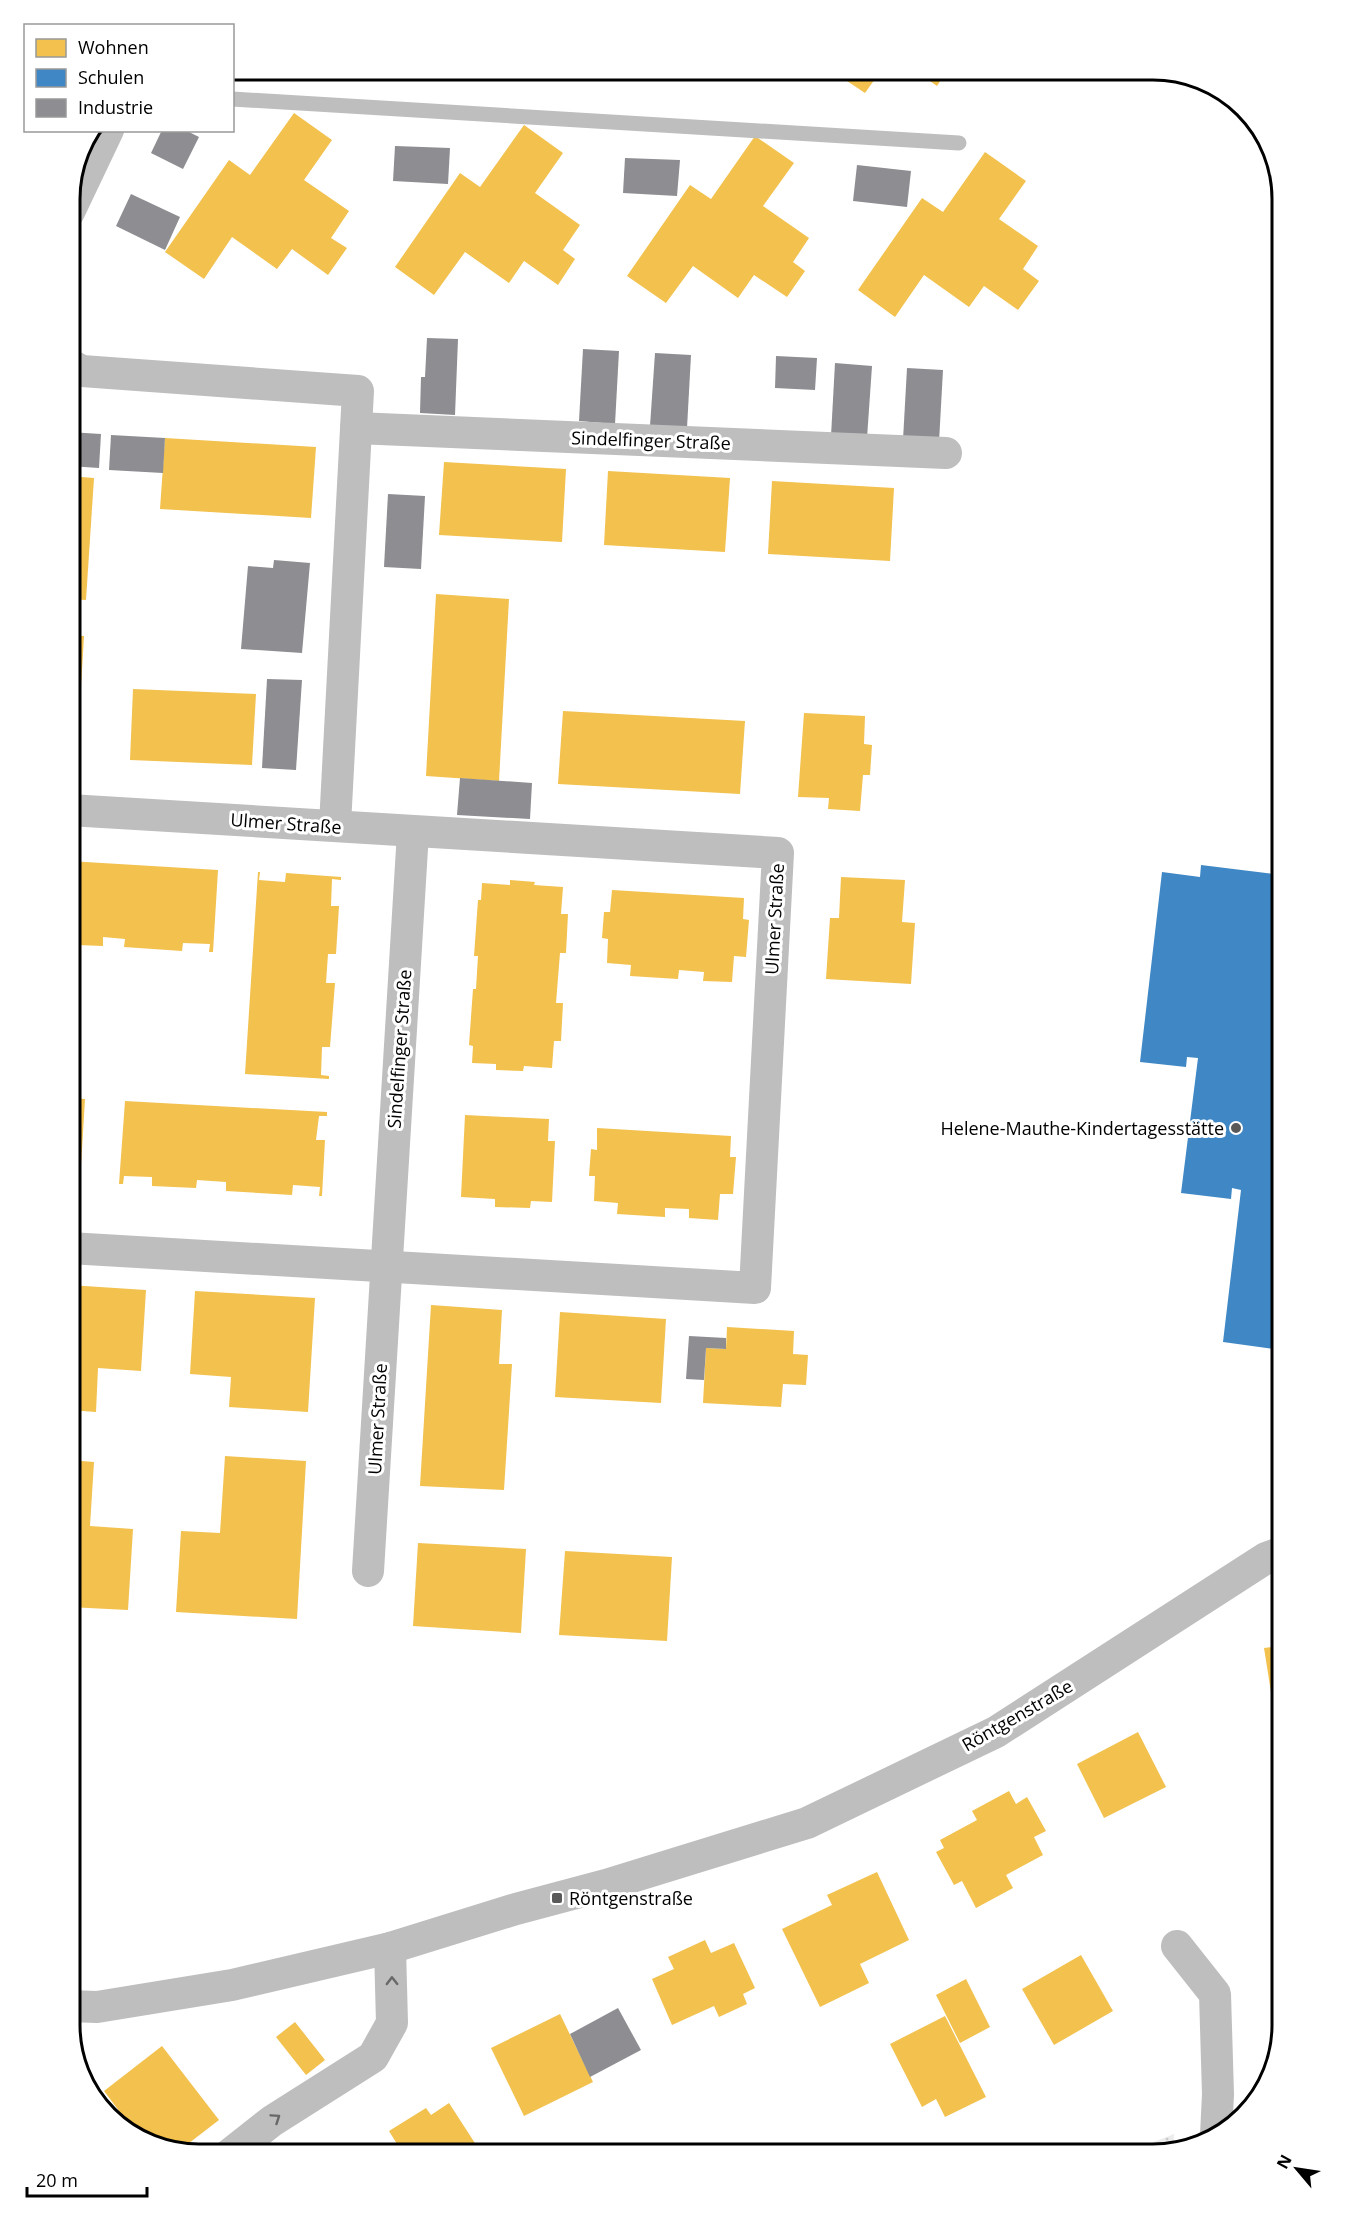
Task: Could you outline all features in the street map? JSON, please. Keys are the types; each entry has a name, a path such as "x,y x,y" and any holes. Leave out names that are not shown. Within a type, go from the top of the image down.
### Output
{"street":[{"path":"80,188 107,132"},
{"path":"80,370 358,391 335,825"},
{"name":"Sindelfinger Straße","path":"356,428 946,453"},
{"name":"Ulmer Straße","path":"80,811 778,854 755,1288 80,1249"},
{"name":"Sindelfinger Straße","path":"386,1266 413,832"},
{"name":"Ulmer Straße","path":"368,1571 386,1266"},
{"name":"Röntgenstraße","path":"80,2007 97,2007 231,1985 390,1948 807,1823 996,1732 1272,1556"},
{"path":"1177,1946 1215,1994 1218,2094 1217,2124"},
{"path":"244,2143 272,2121 373,2057 392,2023 390,1948"}],"lane":[{"path":"234,99 959,143"}],"shaded area":[{"path":"1174,2134 1174,2141 1149,2144"}],"building: Wohnen":[{"path":"846,80 874,80 865,93"},
{"path":"929,80 941,80 937,86"},
{"path":"294,113 332,140 304,180 349,211 331,238 347,248 328,275 292,249 277,269 232,237 204,279 165,252 229,160 250,175"},
{"path":"524,125 563,153 535,193 580,225 563,250 575,259 558,285 524,261 509,283 465,252 434,295 395,267 460,173 480,187"},
{"path":"755,136 794,163 763,206 809,238 793,262 805,271 787,297 754,275 738,298 693,266 666,303 627,276 690,185 711,199"},
{"path":"985,152 1026,181 999,219 1038,246 1023,269 1039,281 1018,310 984,286 969,307 924,275 895,317 858,290 922,198 943,212"},
{"path":"165,438 316,447 311,518 160,509"},
{"path":"444,462 566,469 562,542 439,535"},
{"path":"608,471 730,478 725,552 604,545"},
{"path":"80,477 94,478 86,600 80,600"},
{"path":"772,481 894,488 890,561 768,554"},
{"path":"436,594 509,599 499,781 426,776"},
{"path":"80,636 84,636 80,705"},
{"path":"133,689 256,694 252,765 130,760"},
{"path":"563,711 745,721 740,794 558,784"},
{"path":"804,713 865,716 864,744 872,745 870,775 863,775 860,811 828,809 829,798 798,797"},
{"path":"80,862 218,870 213,952 209,952 210,944 183,943 182,951 124,947 125,939 103,937 103,946 80,945"},
{"path":"258,872 260,872 259,880 285,882 286,873 341,877 341,880 332,879 331,906 339,906 336,954 328,954 326,983 335,983 330,1047 322,1047 321,1075 329,1076 329,1079 245,1074"},
{"path":"841,877 905,880 902,922 915,923 911,984 826,979 830,918 839,918"},
{"path":"510,880 535,882 534,885 563,887 561,914 568,914 566,953 560,953 556,1003 563,1003 561,1041 554,1041 552,1068 524,1066 523,1071 496,1070 496,1064 472,1063 473,1046 469,1045 473,989 476,989 478,956 474,956 478,900 481,900 482,883 510,885"},
{"path":"612,890 744,898 743,919 749,920 746,957 734,956 732,982 703,981 704,972 679,970 678,979 630,976 631,965 607,963 608,939 602,938 604,912 610,912"},
{"path":"80,1099 85,1099 80,1183"},
{"path":"125,1101 327,1112 327,1116 319,1116 316,1140 325,1140 322,1196 319,1196 320,1187 293,1185 292,1195 226,1191 226,1182 197,1180 196,1188 152,1186 152,1177 124,1176 123,1184 119,1184"},
{"path":"465,1115 549,1119 548,1141 555,1141 552,1202 531,1201 530,1208 495,1207 495,1199 461,1197"},
{"path":"597,1128 731,1136 730,1157 736,1157 733,1194 720,1194 718,1220 689,1218 689,1209 665,1208 665,1217 617,1214 618,1203 594,1201 595,1176 589,1176 591,1149 597,1150"},
{"path":"80,1286 146,1290 141,1371 98,1368 96,1412 80,1411"},
{"path":"195,1291 315,1298 308,1412 229,1407 231,1377 190,1374"},
{"path":"431,1305 502,1310 499,1364 512,1364 504,1490 420,1486"},
{"path":"560,1312 666,1319 661,1403 555,1397"},
{"path":"727,1327 794,1331 793,1354 808,1355 806,1385 783,1384 781,1407 703,1403 706,1348 726,1349"},
{"path":"225,1456 306,1461 297,1619 176,1612 181,1531 220,1533"},
{"path":"80,1461 94,1462 90,1526 133,1529 128,1610 80,1608"},
{"path":"418,1543 526,1549 521,1633 413,1626"},
{"path":"565,1551 672,1557 667,1641 559,1635"},
{"path":"1272,1647 1272,1698 1264,1648"},
{"path":"1138,1732 1166,1787 1104,1818 1077,1764"},
{"path":"1009,1791 1016,1804 1027,1797 1046,1831 1034,1837 1043,1855 1006,1875 1013,1888 976,1908 962,1881 954,1885 936,1852 944,1848 940,1840 977,1820 972,1811"},
{"path":"877,1872 909,1940 860,1964 869,1983 820,2007 782,1929 832,1905 827,1895"},
{"path":"705,1940 711,1953 734,1943 755,1988 743,1994 747,2004 719,2017 714,2006 672,2025 652,1979 674,1969 668,1957"},
{"path":"1081,1955 1113,2011 1054,2045 1022,1989"},
{"path":"966,1979 990,2027 960,2043 936,1995"},
{"path":"560,2014 593,2082 524,2116 491,2048"},
{"path":"945,2016 986,2097 945,2117 936,2099 922,2107 890,2044"},
{"path":"295,2022 325,2060 306,2075 276,2037"},
{"path":"162,2046 219,2120 189,2143 175,2141 160,2137 132,2123 123,2116 104,2091"},
{"path":"449,2103 475,2143 397,2143 389,2131 426,2108 431,2115"}],"building: Schulen":[{"name":"Helene-Mauthe-Kindertagesstätte","path":"1201,865 1272,874 1272,1349 1223,1342 1241,1190 1232,1188 1231,1199 1181,1193 1198,1058 1187,1057 1186,1067 1140,1062 1162,872 1200,877"}],"building: Industrie":[{"path":"161,132 189,132 199,137 183,169 151,153"},
{"path":"395,146 450,148 448,184 393,181"},
{"path":"625,158 680,160 677,196 623,193"},
{"path":"857,165 911,171 907,207 853,201"},
{"path":"131,194 180,217 165,250 116,226"},
{"path":"427,338 458,339 455,415 420,413 421,377 425,377"},
{"path":"583,349 619,351 615,424 579,421"},
{"path":"655,353 691,355 687,428 650,426"},
{"path":"776,356 817,358 815,390 775,388"},
{"path":"835,363 872,366 867,438 831,436"},
{"path":"907,368 943,370 939,442 903,440"},
{"path":"80,433 101,434 99,468 80,467"},
{"path":"111,435 165,438 163,473 109,470"},
{"path":"388,494 425,496 421,569 384,567"},
{"path":"274,560 310,563 302,653 241,649 248,566 273,568"},
{"path":"267,679 302,680 296,770 262,768"},
{"path":"460,778 532,783 530,819 457,815"},
{"path":"689,1336 726,1338 726,1349 706,1348 704,1380 686,1379"},
{"path":"618,2008 641,2050 590,2077 570,2034"}],"place":[{"name":"Helene-Mauthe-Kindertagesstätte","path":"1236,1128"},
{"name":"Röntgenstraße","path":"557,1898"}]}
